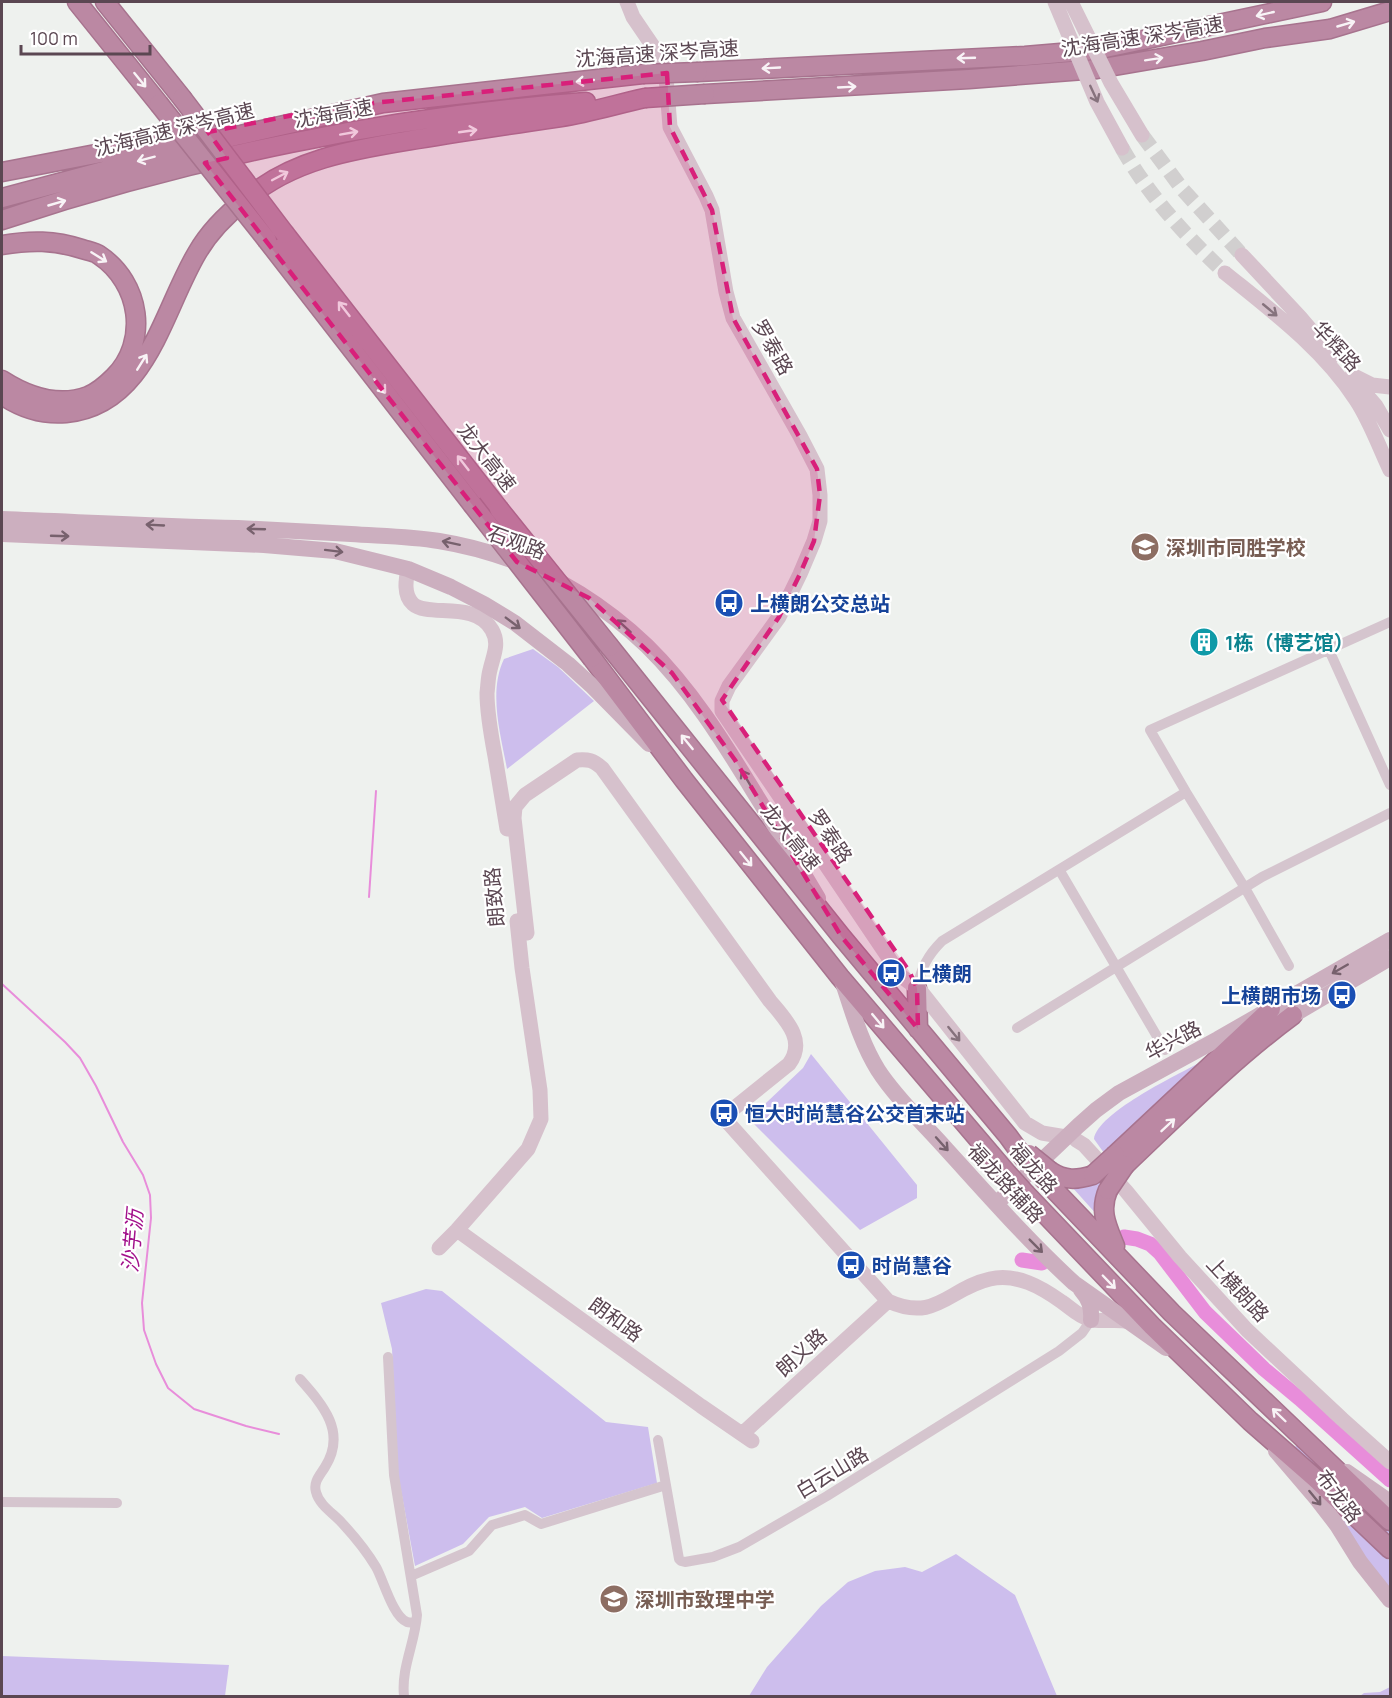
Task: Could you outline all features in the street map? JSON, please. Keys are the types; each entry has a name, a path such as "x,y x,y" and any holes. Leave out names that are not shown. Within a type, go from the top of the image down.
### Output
{"highway":[{"path":"69,2 120,56"},
{"name":"龙大高速","path":"77,2 267,240 684,780"},
{"name":"龙大高速","path":"105,2 182,98 499,509 841,936"},
{"path":"120,2 182,98"},
{"name":"沈海高速 深岑高速","path":"1096,59 1322,2"},
{"name":"沈海高速 深岑高速","path":"645,98 879,85 1026,65 1202,51 1330,29 1390,11"},
{"name":"沈海高速 深岑高速","path":"2,198 231,137 383,103 643,74 1026,65"},
{"path":"2,395 36,411 60,413 88,409 114,395 141,365 185,274 214,228 246,198 277,177 308,163 337,155 430,137 565,116 645,98"},
{"name":"沈海高速","path":"2,220 173,171 329,136 502,110 645,98"},
{"path":"2,172 334,106 383,103"},
{"path":"2,245 38,241 66,244 98,254 116,270 128,286 134,301 136,324 135,341 119,372 105,386 89,396 70,400 52,400 26,393 2,380"},
{"name":"福龙路","path":"684,780 840,977 1026,1194 1196,1369 1390,1549"},
{"name":"福龙路","path":"841,936 1008,1136 1047,1174 1172,1313 1390,1521"},
{"path":"917,988 918,1029"},
{"path":"1119,1256 1104,1217 1104,1199 1120,1160 1240,1037 1271,1010"},
{"path":"1047,1174 1073,1179 1093,1175 1120,1160 1261,1039 1293,1016"}],"main road":[{"name":"石观路","path":"2,519 396,536 439,541 494,554 560,581 590,598 617,620 672,673 735,760 841,936"},
{"path":"2,534 264,545 335,551 408,568 462,592 514,623 591,685 684,780"},
{"name":"华兴路","path":"1071,1139 1096,1110 1119,1093 1271,1010 1390,939"},
{"name":"华兴路","path":"996,1203 1071,1139 1125,1100 1240,1037 1293,1016 1390,958"},
{"name":"福龙路辅路","path":"840,977 863,1040 879,1072 922,1122 1032,1242 1074,1283 1196,1369"},
{"path":"1074,1283 1088,1299 1091,1320"},
{"name":"布龙路","path":"1250,1421 1317,1499 1337,1525 1360,1562 1390,1600"},
{"name":"布龙路","path":"1322,1455 1390,1502"}],"street":[{"name":"罗泰路","path":"627,2 633,16 665,64 669,127 712,210 726,292 733,318 817,469 820,521 814,541 779,617 729,686 722,701 909,971 917,988 1025,1123 1041,1133 1071,1139"},
{"path":"1055,2 1097,102 1122,148"},
{"path":"1071,2 1111,83 1142,135"},
{"name":"华辉路","path":"1242,255 1300,317 1345,370 1376,408 1390,430"},
{"name":"华辉路","path":"1225,273 1317,352 1351,392 1376,408 1390,470"},
{"path":"1345,370 1366,383 1390,387"},
{"path":"1376,408 1390,393"},
{"name":"朗致路","path":"408,568 407,592 413,604 474,615 489,626 495,637 496,650 489,673 488,716 512,861 522,968 542,1103 541,1119 528,1149 439,1248"},
{"path":"1289,966 1150,730 1390,622"},
{"path":"1329,650 1390,785"},
{"path":"526,933 514,818 515,807 525,795 577,760 587,759 595,762 602,768 770,1001 792,1028 795,1050 789,1064 723,1117 888,1301 910,1308 936,1306 976,1284 1001,1277 1027,1281 1061,1301 1077,1314 1091,1320 1120,1319 1133,1323"},
{"path":"917,988 926,960 942,941 1186,792"},
{"path":"1017,1028 1262,877 1390,813"},
{"path":"1060,871 1165,1050"},
{"name":"上横朗路","path":"1071,1139 1084,1145 1246,1330 1390,1462"},
{"name":"朗和路","path":"457,1230 747,1437"},
{"path":"1061,1301 1072,1296 1074,1283"},
{"name":"朗义路","path":"747,1437 888,1301"},
{"name":"白云山路","path":"658,1440 679,1559 696,1561 740,1547 827,1496 1059,1351 1082,1333 1091,1320"},
{"path":"388,1357 394,1475 417,1615 403,1682 405,1696"},
{"path":"300,1379 323,1405 333,1434 334,1447 328,1462 315,1482 320,1501 342,1524 376,1567 396,1612 407,1622 416,1622"},
{"path":"411,1576 469,1551 492,1525 525,1515 541,1524 666,1485"},
{"path":"2,1502 117,1503"}],"highlighted area":[{"path":"667,73 670,127 712,210 733,318 817,469 820,495 814,541 800,574 779,617 722,700 909,971 917,988 918,1029 841,936 735,760 672,673 589,598 517,562 205,163 227,158 208,132 334,107"}],"shaded area":[{"path":"533,649 558,667 594,701 507,769 497,714 499,672 504,659"},
{"path":"811,1054 917,1185 917,1198 860,1230 749,1119 803,1068"},
{"path":"1197,1064 1104,1153 1094,1139 1108,1118 1138,1097"},
{"path":"1097,1179 1105,1187 1098,1216 1072,1187"},
{"path":"426,1289 442,1291 606,1422 648,1427 657,1483 542,1518 525,1507 489,1517 463,1544 415,1566 398,1474 392,1349 381,1303"},
{"path":"1297,1445 1390,1531 1390,1538 1295,1447"},
{"path":"1327,1505 1340,1510 1390,1561 1390,1593"},
{"path":"956,1554 1015,1595 1057,1696 749,1696 767,1667 821,1606 848,1582 875,1571 905,1567 922,1572"},
{"path":"2,1656 229,1665 225,1696 2,1696"},
{"path":"1390,1687 1390,1696 1360,1696 1364,1693 1380,1692"}],"waterway":[{"path":"369,897 376,791"},
{"name":"沙芋沥","path":"2,984 80,1058 123,1142 143,1175 150,1195 151,1218 142,1303 144,1330 156,1364 168,1388 194,1409 279,1434"},
{"path":"1124,1237 1150,1244 1160,1253 1205,1312 1264,1369 1390,1480"},
{"path":"1022,1260 1042,1263"}],"tunnel":[{"path":"1142,135 1183,190 1242,255"},
{"path":"1122,148 1144,182 1169,214 1225,273"}],"place":[{"name":"深圳市同胜学校","path":"1145,547"},
{"name":"上横朗公交总站","path":"729,603"},
{"name":"1栋（博艺馆）","path":"1204,642"},
{"name":"上横朗","path":"891,973"},
{"name":"上横朗市场","path":"1342,995"},
{"name":"恒大时尚慧谷公交首末站","path":"724,1113"},
{"name":"时尚慧谷","path":"851,1265"},
{"name":"深圳市致理中学","path":"614,1599"}]}
